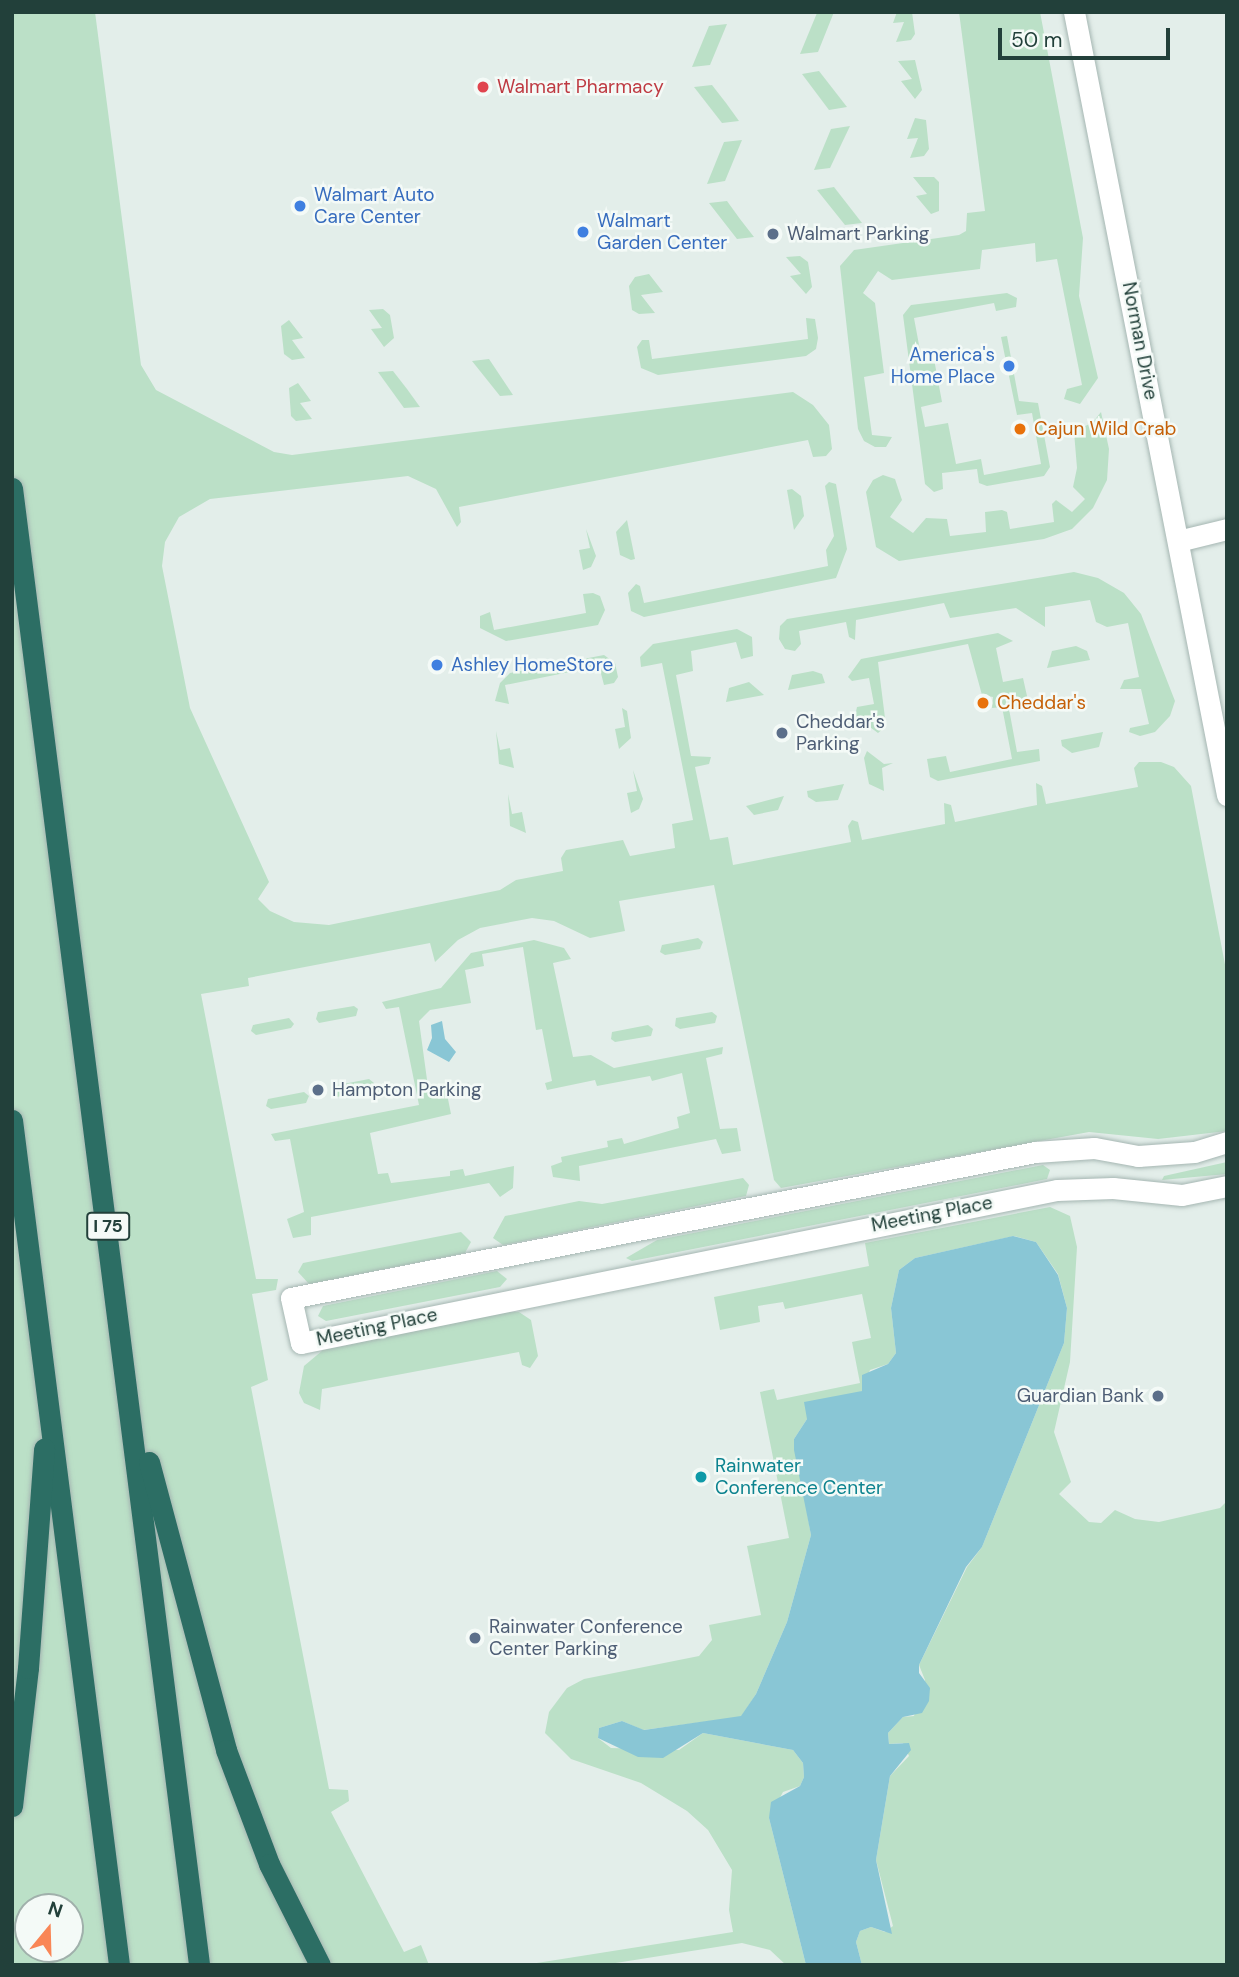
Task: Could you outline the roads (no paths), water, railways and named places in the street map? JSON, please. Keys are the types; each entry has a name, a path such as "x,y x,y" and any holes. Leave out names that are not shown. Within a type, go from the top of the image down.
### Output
{"highway":[{"name":"I 75","path":"12,488 124,1350 199,1965"},
{"path":"12,1120 119,1965"},
{"path":"124,1350 167,1537 222,1738 270,1864 320,1965"},
{"path":"12,1806 28,1668 48,1402"}],"street":[{"name":"Norman Drive","path":"1074,12 1227,794"},
{"path":"1178,541 1227,529"},
{"name":"Meeting Place","path":"1227,1142 1194,1152 1138,1156 1094,1148 1035,1152 291,1298 301,1343 1057,1190 1113,1188 1182,1195 1227,1186"}],"water":[{"path":"442,1021 445,1039 456,1052 449,1062 427,1050 432,1038 431,1025"},
{"path":"1013,1236 1036,1242 1058,1275 1067,1308 1064,1343 982,1547 966,1567 919,1665 919,1673 930,1688 929,1701 922,1713 903,1717 888,1733 889,1744 909,1743 911,1750 890,1776 876,1860 892,1934 871,1927 860,1931 856,1942 862,1965 806,1965 769,1818 771,1802 800,1786 804,1777 803,1763 793,1750 703,1733 663,1758 638,1757 598,1738 599,1728 622,1721 644,1730 741,1716 756,1694 787,1622 811,1535 794,1450 794,1439 807,1419 804,1402 862,1391 862,1375 888,1364 896,1353 891,1308 899,1270 915,1258"}],"place":[{"name":"Walmart Pharmacy","path":"483,87"},
{"name":"Walmart Auto Care Center","path":"300,206"},
{"name":"Walmart Garden Center","path":"583,232"},
{"name":"Walmart Parking","path":"773,234"},
{"name":"America's Home Place","path":"1009,366"},
{"name":"Cajun Wild Crab","path":"1020,429"},
{"name":"Ashley HomeStore","path":"437,665"},
{"name":"Cheddar's","path":"983,703"},
{"name":"Cheddar's Parking","path":"782,733"},
{"name":"Hampton Parking","path":"318,1090"},
{"name":"Guardian Bank","path":"1158,1396"},
{"name":"Rainwater Conference Center","path":"701,1477"},
{"name":"Rainwater Conference Center Parking","path":"475,1638"}]}
